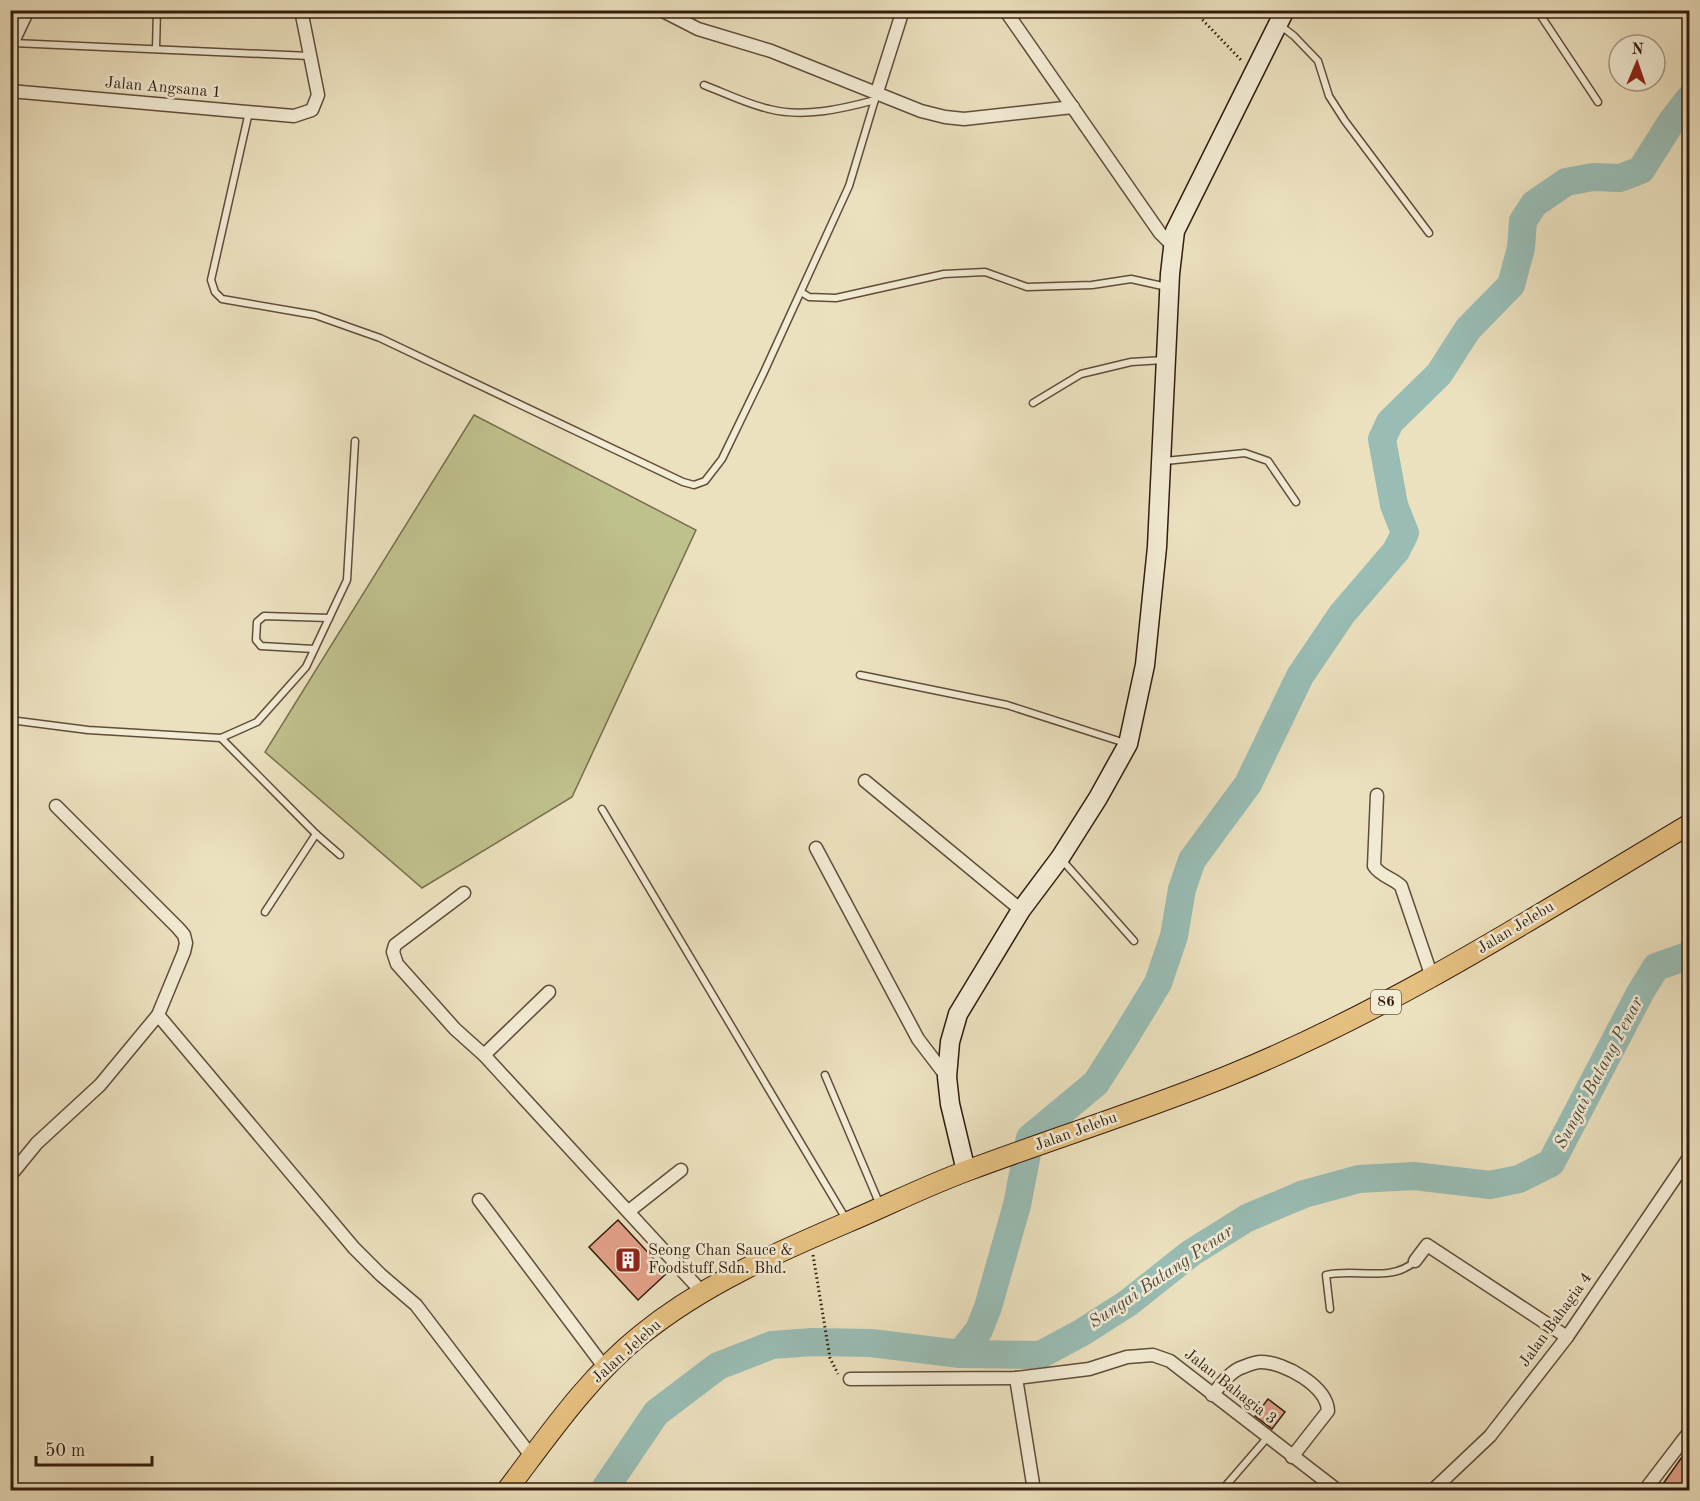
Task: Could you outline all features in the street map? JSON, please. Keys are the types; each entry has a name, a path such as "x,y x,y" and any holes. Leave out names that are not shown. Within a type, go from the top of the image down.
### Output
{"main road":[{"name":"Jalan Jelebu","path":"507,1491 555,1425 605,1368 641,1334 701,1291 810,1238 966,1171 1235,1073 1313,1039 1460,962 1689,824"}],"street":[{"path":"12,45 16,22 28,10"},
{"path":"301,10 310,56"},
{"path":"661,10 698,29 771,51 876,96 921,111 964,119 1073,107"},
{"path":"876,96 903,10"},
{"path":"1005,10 1160,233 1173,246"},
{"path":"966,1171 950,1104 947,1077 950,1042 958,1014 1021,910 1060,858 1098,798 1128,744 1145,665 1157,547 1169,288 1175,231 1282,17"},
{"name":"Jalan Angsana 1","path":"10,91 294,116 312,110 318,95 310,56"},
{"path":"865,781 1021,910"},
{"path":"1377,795 1374,866 1377,871 1395,880 1401,886 1432,977"},
{"path":"10,1176 37,1143 100,1085 158,1015 186,942 184,935 56,806"},
{"path":"816,848 918,1039 947,1077"},
{"path":"464,893 395,945 393,952 397,964 701,1291"},
{"path":"484,1055 549,992"},
{"path":"158,1015 354,1248 416,1305 532,1457"},
{"name":"Jalan Bahagia 4","path":"1433,1491 1490,1436 1567,1337 1689,1156"},
{"path":"629,1211 681,1170"},
{"path":"479,1200 605,1368"},
{"path":"1415,1261 1427,1245 1567,1337"},
{"name":"Jalan Bahagia 3","path":"850,1379 1017,1378 1089,1369 1127,1357 1153,1356 1170,1361 1337,1491"},
{"path":"1212,1395 1240,1368 1259,1362 1284,1366 1311,1383 1328,1402 1328,1411 1292,1457"},
{"path":"1017,1378 1034,1491"},
{"path":"1645,1491 1689,1431"}],"lane":[{"path":"156,49 157,10"},
{"path":"1537,10 1598,102"},
{"path":"1282,17 1294,36 1318,61 1329,96 1334,104 1429,233"},
{"path":"12,45 310,56"},
{"path":"704,85 770,109 802,113 852,106 876,96"},
{"path":"249,112 211,280 214,292 222,299 315,315 380,338 683,482 694,484 705,481 722,459 801,292 849,186 876,96"},
{"path":"801,292 809,297 836,298 944,274 985,272 1027,287 1092,285 1131,279 1169,288"},
{"path":"1033,403 1081,374 1131,362 1166,359"},
{"path":"10,720 87,730 221,738 257,722 306,667 347,580 355,441"},
{"path":"1161,461 1245,453 1268,460 1296,502"},
{"path":"314,649 261,646 256,640 257,622 264,616 329,618"},
{"path":"860,675 1007,705 1128,744"},
{"path":"221,738 316,834 340,855"},
{"path":"602,809 848,1222"},
{"path":"265,912 316,834"},
{"path":"1060,858 1134,941"},
{"path":"825,1075 881,1208"},
{"path":"1330,1309 1326,1275 1338,1272 1375,1273 1407,1269 1415,1261"},
{"path":"1222,1491 1267,1438"}],"path":[{"path":"1194,10 1254,73"},
{"path":"810,1238 830,1358"}],"green space":[{"path":"474,415 696,530 572,797 422,888 265,752"}],"building":[{"name":"Seong Chan Sauce & Foodstuff Sdn. Bhd.","path":"618,1220 667,1273 638,1300 589,1247"},
{"path":"1268,1399 1285,1412 1272,1429 1255,1416"},
{"path":"1689,1447 1689,1491 1658,1491"}],"waterway":[{"path":"960,1354 979,1330 988,1307 1017,1205 1030,1138 1096,1083 1124,1039 1158,983 1174,936 1182,889 1192,860 1248,784 1300,676 1342,614 1396,551 1405,533 1394,505 1382,439 1390,422 1439,374 1468,329 1511,285 1521,248 1523,221 1534,204 1566,182 1593,177 1620,178 1641,170 1672,121 1690,98"},
{"name":"Sungai Batang Penar","path":"604,1490 656,1413 718,1366 772,1345 812,1342 871,1343 960,1354 1040,1355 1081,1333 1128,1303 1191,1253 1247,1218 1304,1194 1359,1179 1414,1176 1490,1185 1519,1179 1551,1163 1640,993 1656,967 1690,955"}],"place":[{"name":"Seong Chan Sauce & Foodstuff Sdn. Bhd.","path":"628,1260"}]}
